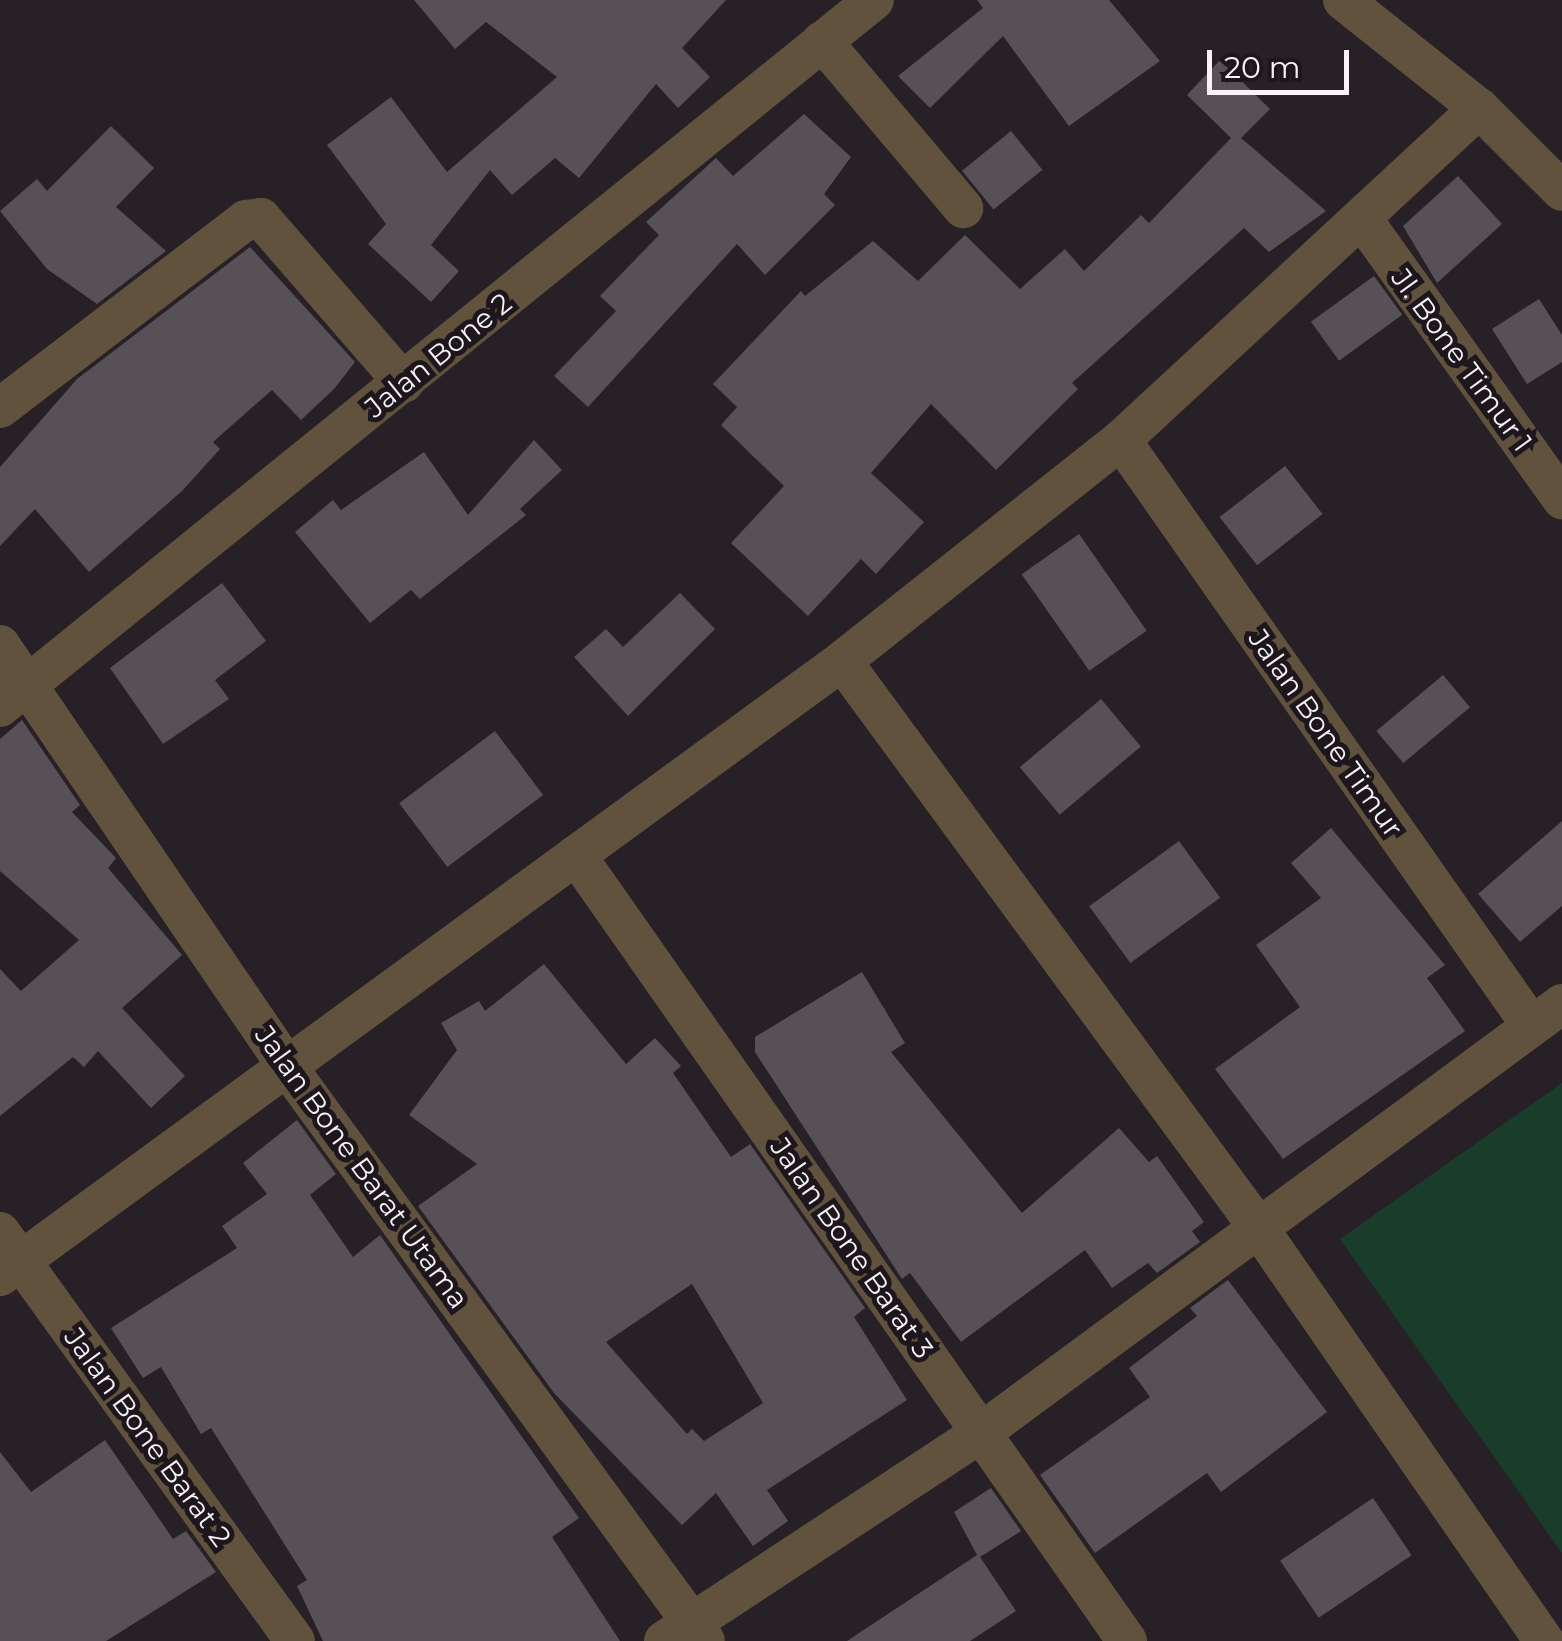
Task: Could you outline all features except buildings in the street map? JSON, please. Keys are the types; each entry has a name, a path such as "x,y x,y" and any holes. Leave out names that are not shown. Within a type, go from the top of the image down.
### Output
{"street":[{"path":"1343,0 1478,108 1562,191"},
{"name":"Jalan Bone 2","path":"15,696 872,1"},
{"path":"822,42 963,208"},
{"path":"7,1257 286,1065 842,660 1121,440 1363,220 1478,108"},
{"path":"0,408 246,220 261,218 404,382"},
{"name":"Jl. Bone Timur 1","path":"1363,220 1562,499"},
{"name":"Jalan Bone Timur","path":"1121,440 1546,1014"},
{"name":"Jalan Bone Barat Utama","path":"0,645 15,696 286,1065 686,1634"},
{"path":"842,660 1258,1227 1544,1641"},
{"name":"Jalan Bone Barat 3","path":"576,855 1127,1641"},
{"path":"686,1634 982,1432 1546,1014"},
{"name":"Jalan Bone Barat 2","path":"7,1257 296,1641"}],"green space":[{"path":"1562,1083 1562,1553 1340,1239"}]}
